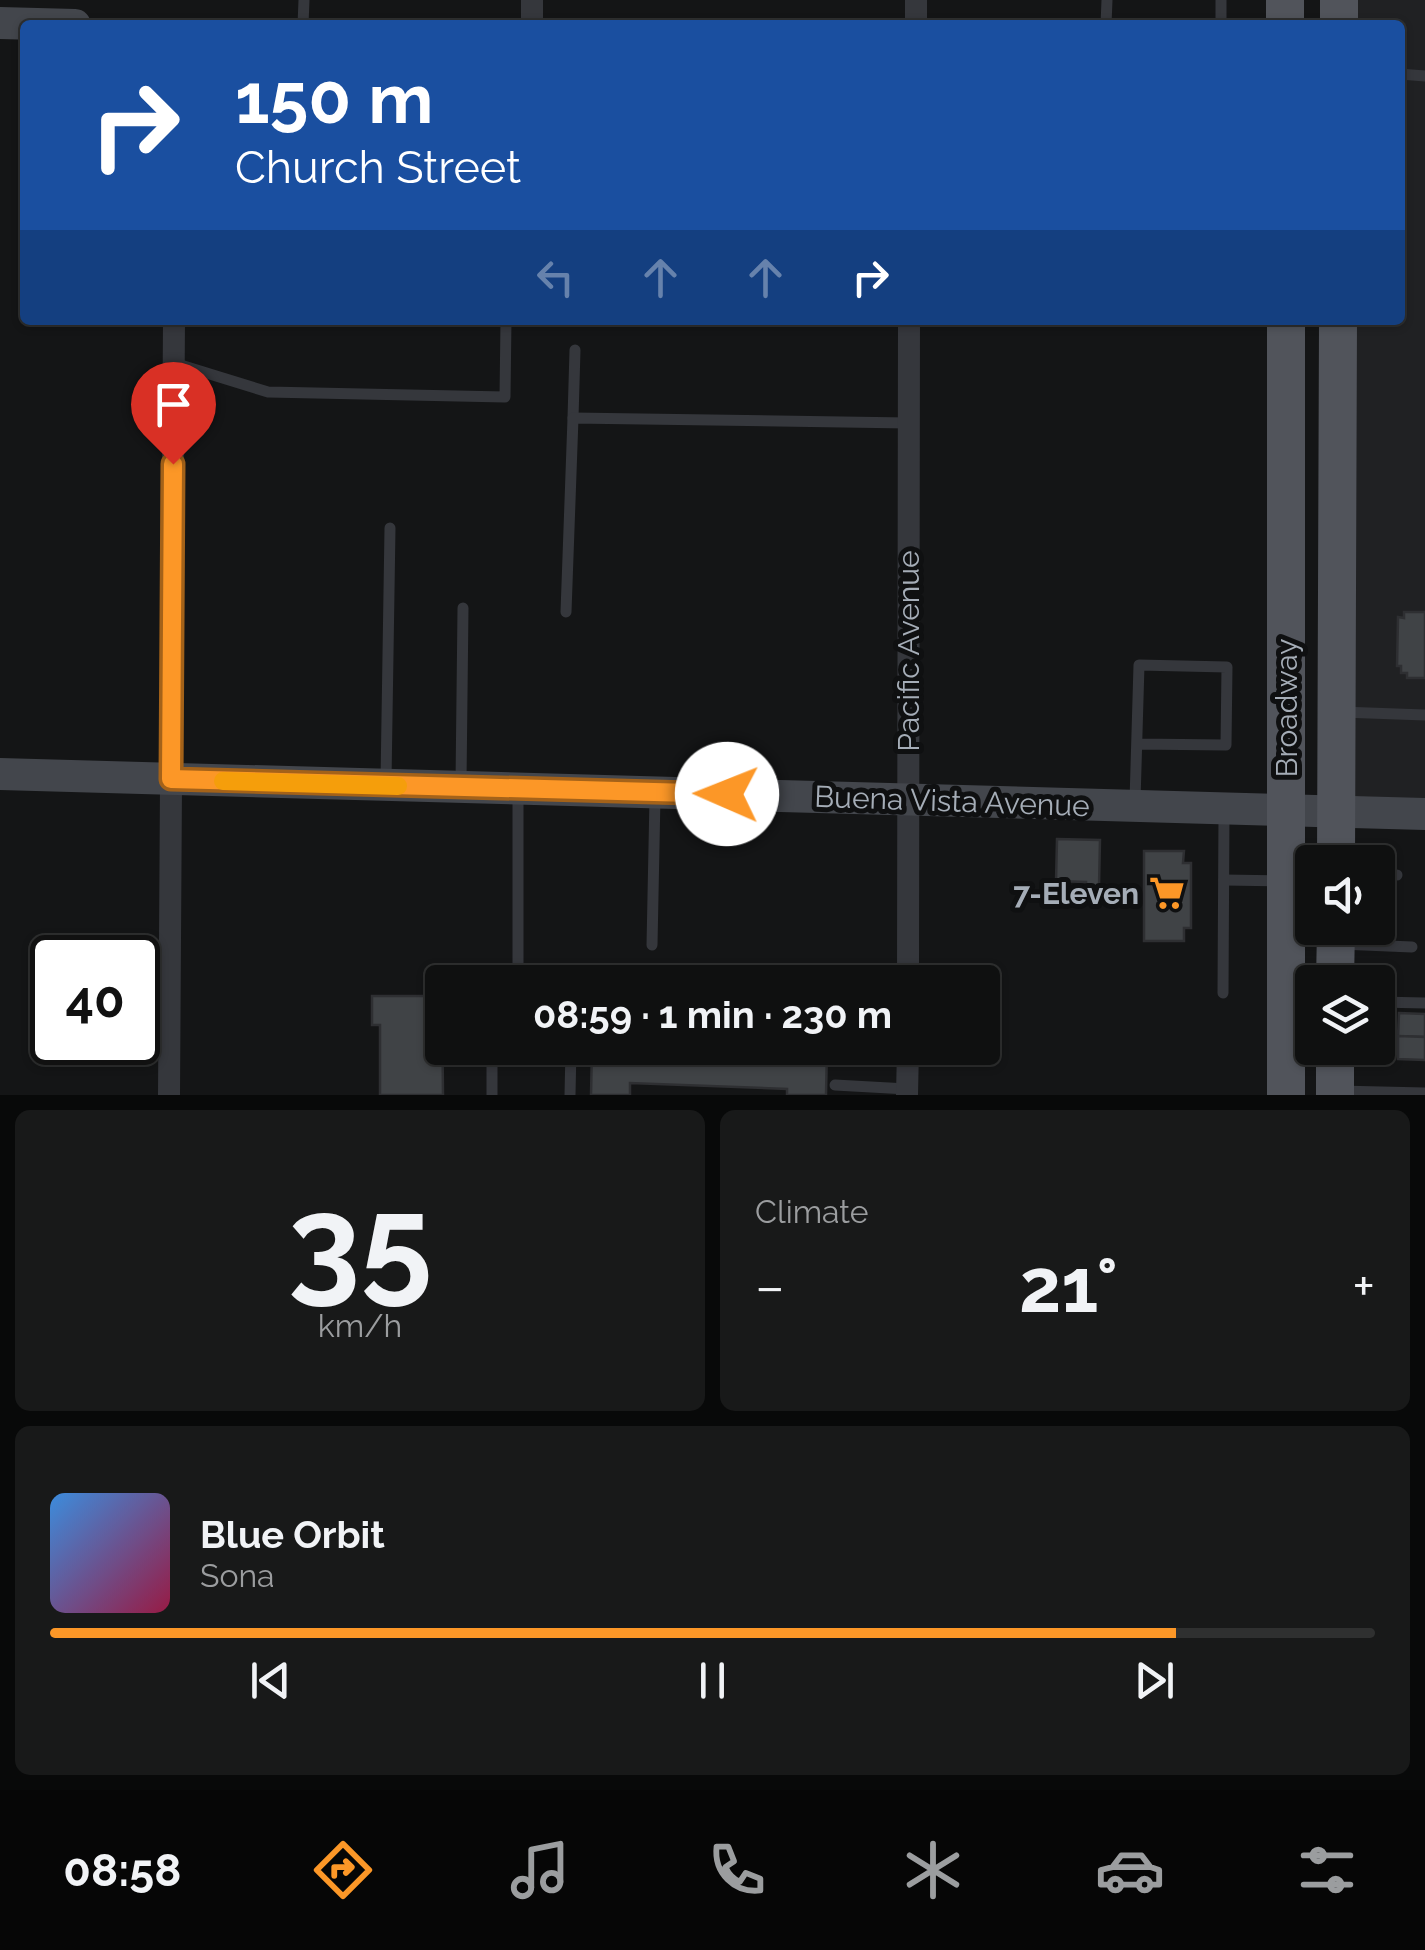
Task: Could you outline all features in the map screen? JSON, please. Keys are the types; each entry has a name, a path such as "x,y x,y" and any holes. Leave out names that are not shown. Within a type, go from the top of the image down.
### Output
{"main road":[{"name":"Broadway","path":"1286,325 1286,1095"},
{"name":"Broadway","path":"1336,845 1338,325"},
{"path":"1335,1065 1335,1093"}],"street":[{"path":"169,1095 174,325"},
{"name":"Pacific Avenue","path":"908,325 908,965"},
{"name":"Buena Vista Avenue","path":"0,774 1425,814"},
{"path":"908,1065 908,1092"}],"lane":[{"path":"174,363 268,392 505,397 506,325"},
{"path":"566,612 574,350"},
{"path":"573,418 908,424"},
{"path":"386,785 390,528"},
{"path":"461,787 463,608"},
{"path":"1135,806 1136,744 1139,666 1227,667 1226,745 1136,744"},
{"path":"1337,712 1425,715"},
{"path":"518,789 518,965"},
{"path":"652,945 655,793"},
{"path":"1223,993 1224,808"},
{"path":"1224,880 1286,881"},
{"path":"1395,945 1412,947"},
{"path":"1395,1002 1425,1003"},
{"path":"492,1065 492,1095"},
{"path":"570,1065 570,1095"},
{"path":"835,1085 908,1092"},
{"path":"1335,1093 1425,1093"}],"shaded area":[{"path":"1342,0 1425,0 1425,809 1343,807 1343,325 1405,325 1405,20 1342,20"}],"building":[{"path":"1404,612 1425,612 1425,678 1407,678 1407,673 1401,673 1401,666 1397,666 1398,617 1404,618"},
{"path":"1057,839 1100,840 1099,887 1086,887 1086,882 1056,881"},
{"path":"1144,851 1184,851 1183,863 1191,863 1191,928 1184,928 1184,941 1144,941"},
{"path":"372,996 425,996 425,1065 443,1065 443,1095 380,1095 380,1025 372,1025"},
{"path":"1399,1013 1425,1014 1425,1037 1398,1036"},
{"path":"1398,1036 1425,1037 1425,1060 1398,1059"},
{"path":"592,1065 827,1065 826,1095 787,1095 787,1089 630,1083 630,1095 591,1095"}],"slow traffic":[{"path":"223,781 398,786"}],"place":[{"name":"7-Eleven","path":"1167,893"}],"route":[{"path":"173,464 171,779 727,794"}]}
